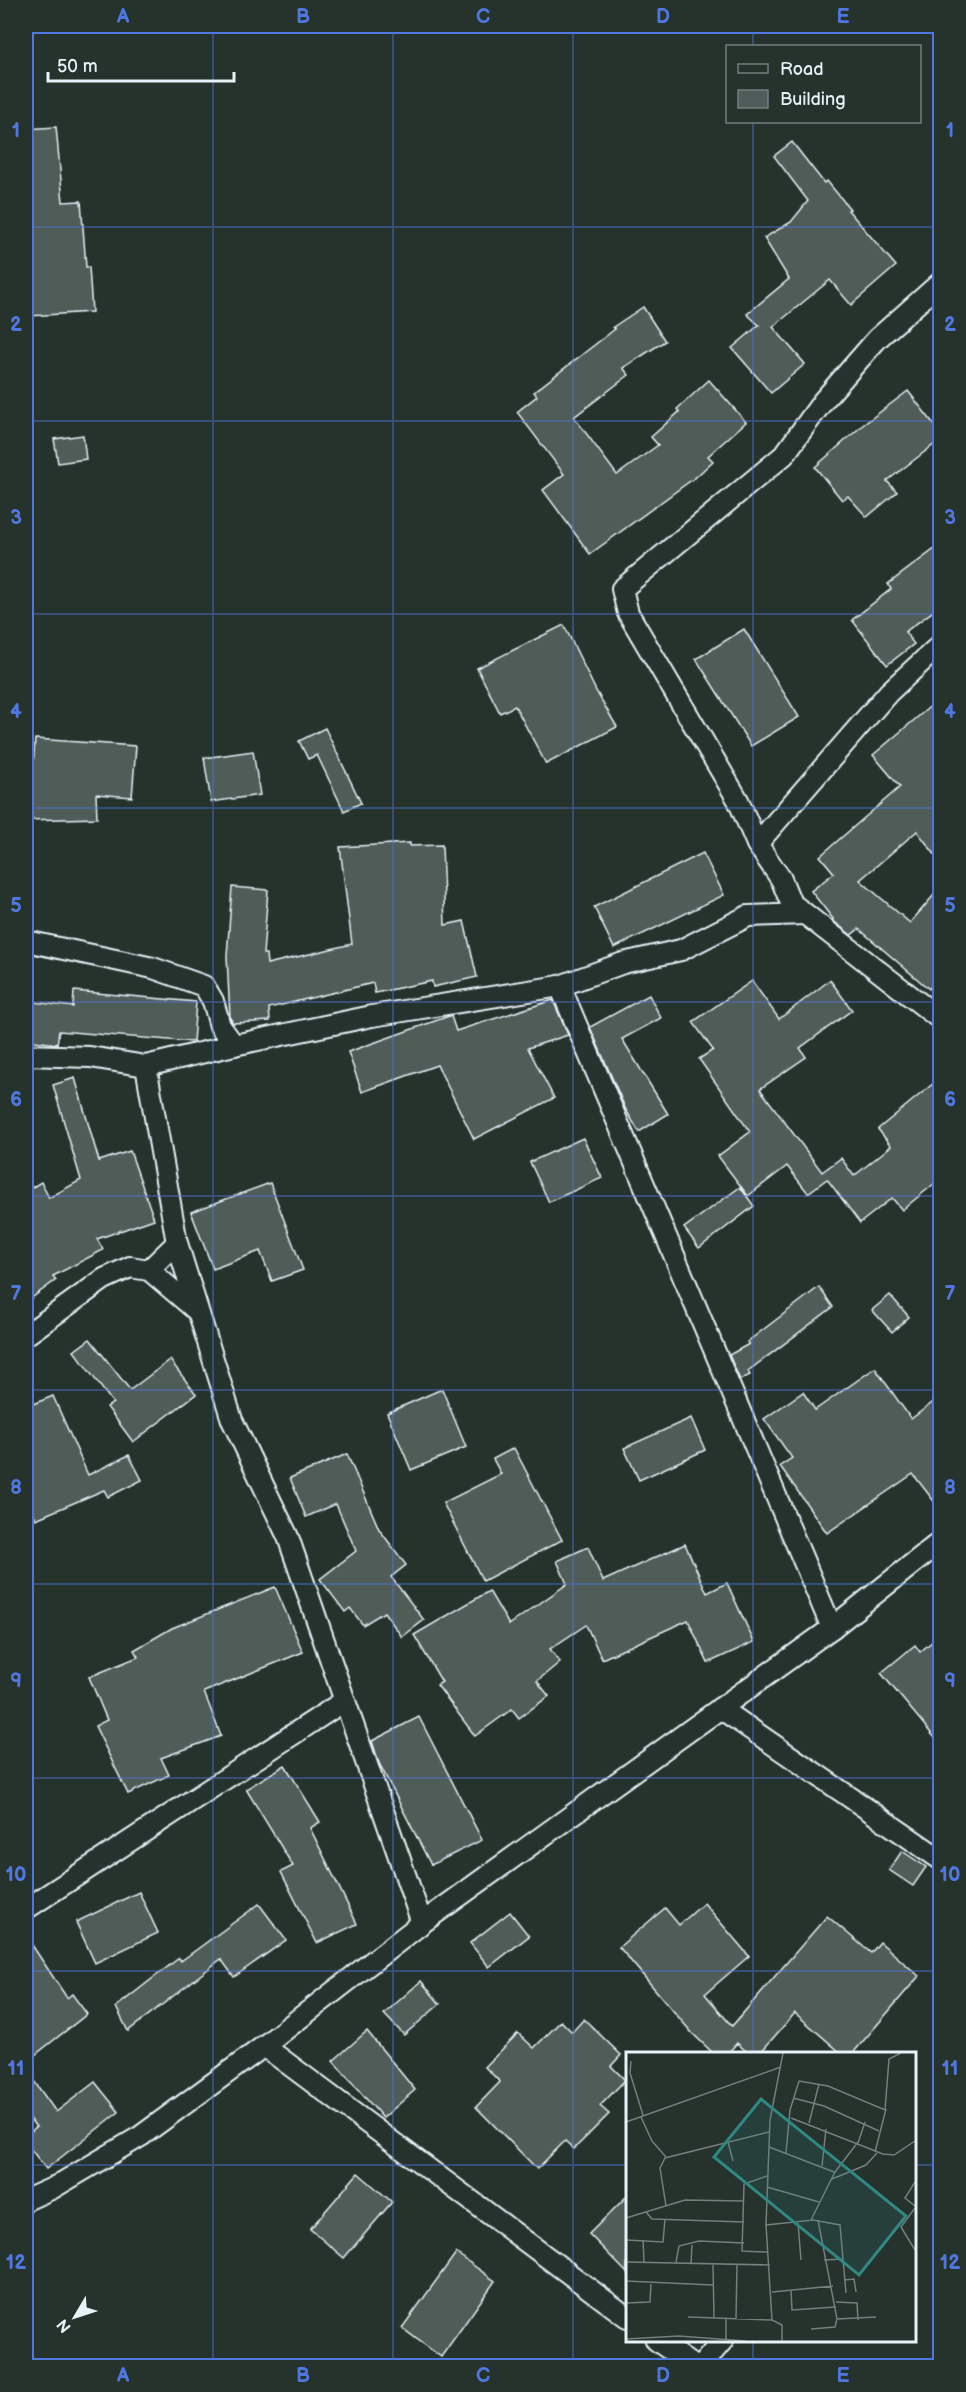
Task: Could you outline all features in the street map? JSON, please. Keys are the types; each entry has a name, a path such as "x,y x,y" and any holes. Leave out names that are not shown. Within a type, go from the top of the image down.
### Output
{"street":[{"path":"940,283 877,339 824,401 784,455 622,589 628,613 738,800 757,844 781,879 791,903 940,1019"},
{"path":"757,844 889,692 940,645"},
{"path":"26,1055 90,1057 146,1066 372,1016 560,986 623,963 681,950 748,916 805,914"},
{"path":"26,941 153,968 204,986 213,1001 220,1026 234,1045"},
{"path":"560,986 832,1628"},
{"path":"146,1066 177,1243 232,1420 288,1538 422,1923"},
{"path":"148,1270 177,1243"},
{"path":"26,1335 104,1279 130,1267 148,1270 197,1311"},
{"path":"26,2200 53,2188 141,2136 264,2046 422,1923 832,1628 940,1542"},
{"path":"26,1909 344,1701"},
{"path":"720,1708 940,1859"},
{"path":"264,2046 626,2316"},
{"path":"658,2341 693,2367"},
{"path":"701,2367 722,2341"}],"building":[{"path":"56,127 63,202 81,201 92,312 29,316 26,270 26,129"},
{"path":"792,142 824,183 827,181 850,209 848,210 896,266 851,305 830,280 773,327 805,364 771,393 732,348 759,325 747,314 789,279 764,238 791,222 808,201 774,156"},
{"path":"643,307 665,341 623,368 629,375 574,417 617,475 658,445 651,437 709,380 746,422 708,456 713,461 697,476 590,554 543,490 564,474 517,412 537,396 534,392 615,329 613,327"},
{"path":"908,391 940,432 940,440 887,481 897,492 867,517 848,496 842,500 815,467 864,424"},
{"path":"83,435 86,459 58,463 54,439"},
{"path":"940,545 940,606 905,632 914,644 887,665 852,620 891,589 888,584"},
{"path":"564,625 596,691 617,727 546,764 515,706 500,713 477,668"},
{"path":"744,629 799,717 751,746 696,659"},
{"path":"940,698 940,861 917,831 860,880 910,923 940,888 940,975 929,989 859,929 851,935 832,920 811,891 834,873 820,856 900,787 873,755"},
{"path":"325,728 361,803 344,811 317,755 308,759 299,741"},
{"path":"35,739 136,746 132,797 96,794 97,818 26,820 26,798 31,798"},
{"path":"253,751 260,795 211,802 204,758"},
{"path":"410,843 410,846 442,845 445,925 464,921 477,977 433,987 432,981 375,993 373,983 269,1008 270,1021 233,1023 230,1018 227,956 232,887 268,890 263,954 266,954 267,964 352,944 340,847"},
{"path":"703,853 724,895 614,948 594,907"},
{"path":"830,980 852,1010 800,1048 806,1057 760,1089 822,1172 841,1158 854,1176 891,1146 878,1129 940,1078 940,1179 902,1210 892,1198 860,1223 827,1179 808,1193 787,1166 748,1196 718,1156 750,1132 699,1059 713,1050 693,1022 752,981 779,1019"},
{"path":"74,991 196,1002 193,1042 59,1031 57,1044 26,1040 26,1001 73,1007"},
{"path":"649,995 661,1018 622,1039 668,1114 639,1132 626,1110 590,1027"},
{"path":"553,1000 568,1035 528,1048 554,1098 474,1139 437,1065 362,1092 348,1052 449,1016 451,1016 456,1031"},
{"path":"75,1078 99,1161 130,1151 154,1219 97,1239 103,1250 53,1276 56,1280 26,1302 26,1191 41,1182 49,1198 81,1180 53,1085"},
{"path":"583,1138 602,1178 549,1202 530,1162"},
{"path":"270,1183 303,1270 272,1281 260,1251 213,1269 191,1212"},
{"path":"740,1187 754,1206 699,1248 684,1228"},
{"path":"819,1287 833,1307 748,1371 750,1375 740,1380 729,1355 749,1344 747,1342"},
{"path":"890,1295 909,1317 892,1332 872,1310"},
{"path":"90,1339 130,1390 170,1360 196,1394 133,1442 107,1407 113,1403 74,1351"},
{"path":"875,1368 911,1419 940,1397 940,1509 913,1474 827,1533 780,1466 792,1458 764,1419 803,1392 815,1410"},
{"path":"442,1389 466,1447 411,1470 387,1413"},
{"path":"53,1396 88,1475 129,1455 142,1480 108,1497 104,1490 36,1519 26,1495 26,1407"},
{"path":"691,1418 705,1450 639,1480 624,1448"},
{"path":"514,1448 562,1540 483,1581 443,1503 501,1474 493,1459"},
{"path":"347,1454 379,1529 406,1565 391,1577 424,1620 402,1637 384,1612 363,1625 350,1608 345,1612 320,1579 356,1551 336,1504 306,1517 290,1478"},
{"path":"685,1544 707,1593 727,1583 754,1642 708,1663 688,1620 602,1659 586,1625 550,1649 560,1662 537,1681 549,1696 519,1718 512,1709 475,1736 437,1685 442,1682 414,1635 489,1591 509,1625 567,1584 557,1561 588,1547 603,1581"},
{"path":"275,1587 303,1652 204,1692 221,1736 161,1758 169,1775 128,1794 95,1726 107,1720 89,1677 138,1657 134,1650 172,1628"},
{"path":"940,1635 940,1744 881,1673 915,1645 920,1652"},
{"path":"419,1717 482,1840 431,1865 379,1763 372,1741"},
{"path":"285,1765 320,1822 310,1828 357,1924 317,1943 281,1872 293,1866 246,1789"},
{"path":"902,1851 926,1867 913,1886 889,1870"},
{"path":"139,1892 158,1933 95,1963 76,1922"},
{"path":"704,1903 749,1956 705,1994 732,2026 827,1916 871,1953 880,1942 919,1976 854,2052 840,2052 795,2013 761,2052 747,2052 737,2043 729,2052 712,2052 692,2033 619,1947 665,1908 679,1925"},
{"path":"259,1904 286,1940 234,1977 221,1959 128,2031 116,2007 179,1958 181,1961"},
{"path":"510,1912 529,1936 489,1967 470,1943"},
{"path":"26,1936 67,1998 72,1994 87,2014 26,2062"},
{"path":"421,1981 440,2004 404,2035 384,2014"},
{"path":"584,2019 621,2055 611,2066 625,2080 600,2106 609,2114 574,2149 565,2141 537,2169 476,2107 500,2082 485,2067 518,2033 534,2048 561,2021 572,2032"},
{"path":"367,2031 415,2090 383,2118 333,2061"},
{"path":"26,2070 56,2112 95,2082 119,2112 46,2169 26,2143 26,2136 36,2127 26,2113"},
{"path":"358,2173 392,2202 344,2258 310,2229"},
{"path":"626,2197 626,2272 589,2234"},
{"path":"456,2253 495,2281 441,2357 402,2328"}]}
